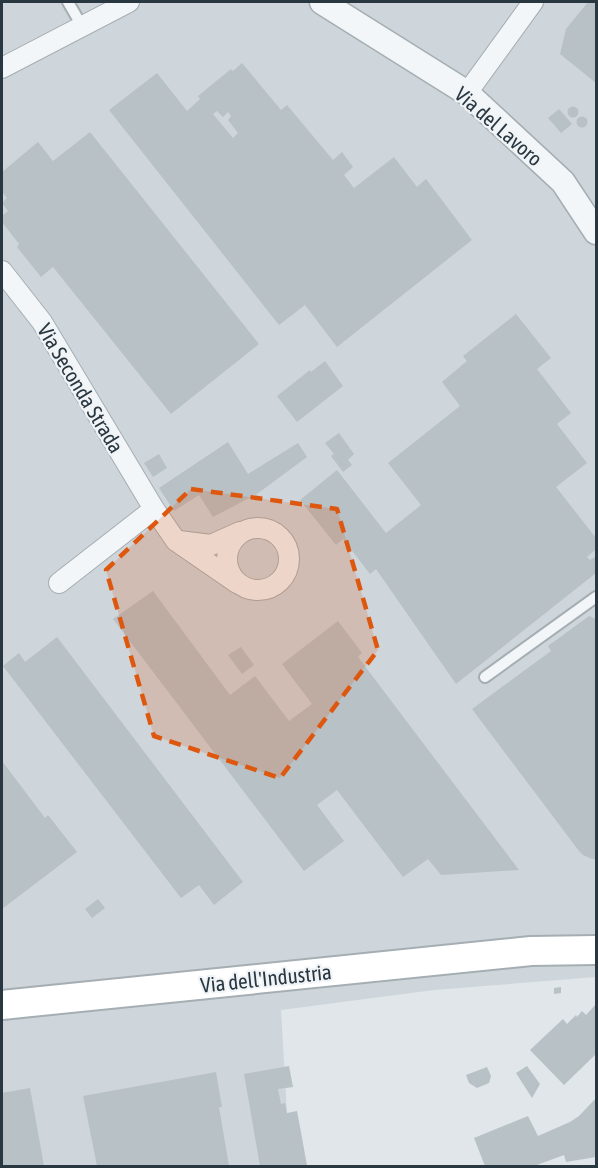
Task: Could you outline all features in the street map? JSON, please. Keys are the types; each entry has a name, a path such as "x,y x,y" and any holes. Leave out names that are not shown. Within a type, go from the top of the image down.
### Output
{"main road":[{"name":"Via dell'Industria","path":"531,951 597,936"},
{"name":"Via dell'Industria","path":"2,1005 531,951 597,950"}],"street":[{"path":"2,68 129,2"},
{"name":"Via del Lavoro","path":"322,2 467,93 562,182 597,232"},
{"path":"467,93 533,2"},
{"name":"Via Seconda Strada","path":"2,271 42,322 154,509 176,541 247,588 268,589 284,576 288,566 289,556 281,538 264,528 244,531 211,544 176,541"},
{"path":"59,583 154,509"},
{"path":"237,583 227,564 227,554 230,544 244,531"}],"lane":[{"path":"68,2 82,26"},
{"path":"485,677 597,597"}],"highlighted area":[{"path":"191,489 337,509 378,650 280,778 154,736 106,570"}],"shaded area":[{"path":"2,2 596,2 596,977 434,990 281,1010 287,1113 290,1127 300,1126 307,1166 2,1166"}],"building":[{"path":"588,2 596,2 596,83 560,54 566,29"},
{"path":"242,63 281,110 287,105 333,160 342,152 353,167 344,175 354,188 394,157 417,187 426,179 472,240 337,347 305,305 279,325 109,110 157,73 187,111 200,99 198,96 231,69 233,71","holes":["217,111 223,117 228,112 231,116 228,120 238,133 233,138 213,114"]},
{"path":"573,107 577,108 577,116 573,117 569,116 568,112 569,108"},
{"path":"559,109 572,124 561,133 548,118"},
{"path":"582,117 586,118 586,126 582,127 578,126 577,122 578,118"},
{"path":"90,132 259,344 171,414 53,267 41,277 17,247 19,244 2,222 2,216 8,211 2,203 7,198 2,192 2,172 38,142 53,161"},
{"path":"516,314 551,358 537,369 571,413 557,424 587,463 556,487 596,538 596,549 587,557 590,560 596,558 596,573 456,684 376,569 370,574 343,539 336,545 300,500 337,470 386,533 421,505 388,463 460,406 442,382 467,361 463,356"},
{"path":"325,361 343,386 297,422 277,396"},
{"path":"339,433 354,454 348,460 352,465 343,472 331,456 334,454 325,443"},
{"path":"228,442 248,474 298,443 307,457 257,494 213,517 199,495 174,511 159,488"},
{"path":"159,454 167,468 153,477 144,463"},
{"path":"153,591 230,695 255,676 289,721 312,704 282,664 338,621 362,653 358,657 519,870 441,875 428,859 403,877 337,790 317,805 344,841 304,871 113,619"},
{"path":"589,616 596,619 596,859 583,855 579,851 472,709 551,651 548,646"},
{"path":"57,637 243,882 214,905 199,885 181,898 3,666 19,653 25,662"},
{"path":"241,647 254,665 242,674 228,655"},
{"path":"2,761 45,818 48,815 77,852 2,909"},
{"path":"98,899 105,908 92,918 85,909"},
{"path":"561,987 561,993 554,994 554,988"},
{"path":"596,1004 596,1054 564,1085 530,1050 563,1019 567,1024 582,1011 586,1015"},
{"path":"289,1066 293,1087 278,1089 281,1104 285,1103 287,1113 297,1111 307,1166 260,1166 244,1074"},
{"path":"527,1066 540,1084 532,1098 516,1073"},
{"path":"487,1067 491,1076 489,1083 477,1088 469,1083 466,1075"},
{"path":"216,1072 222,1107 219,1107 229,1166 97,1166 83,1096"},
{"path":"30,1088 44,1166 2,1166 2,1093"},
{"path":"596,1098 596,1157 566,1162 564,1155 534,1166 485,1166 474,1138 528,1116 538,1136 570,1122"}]}
